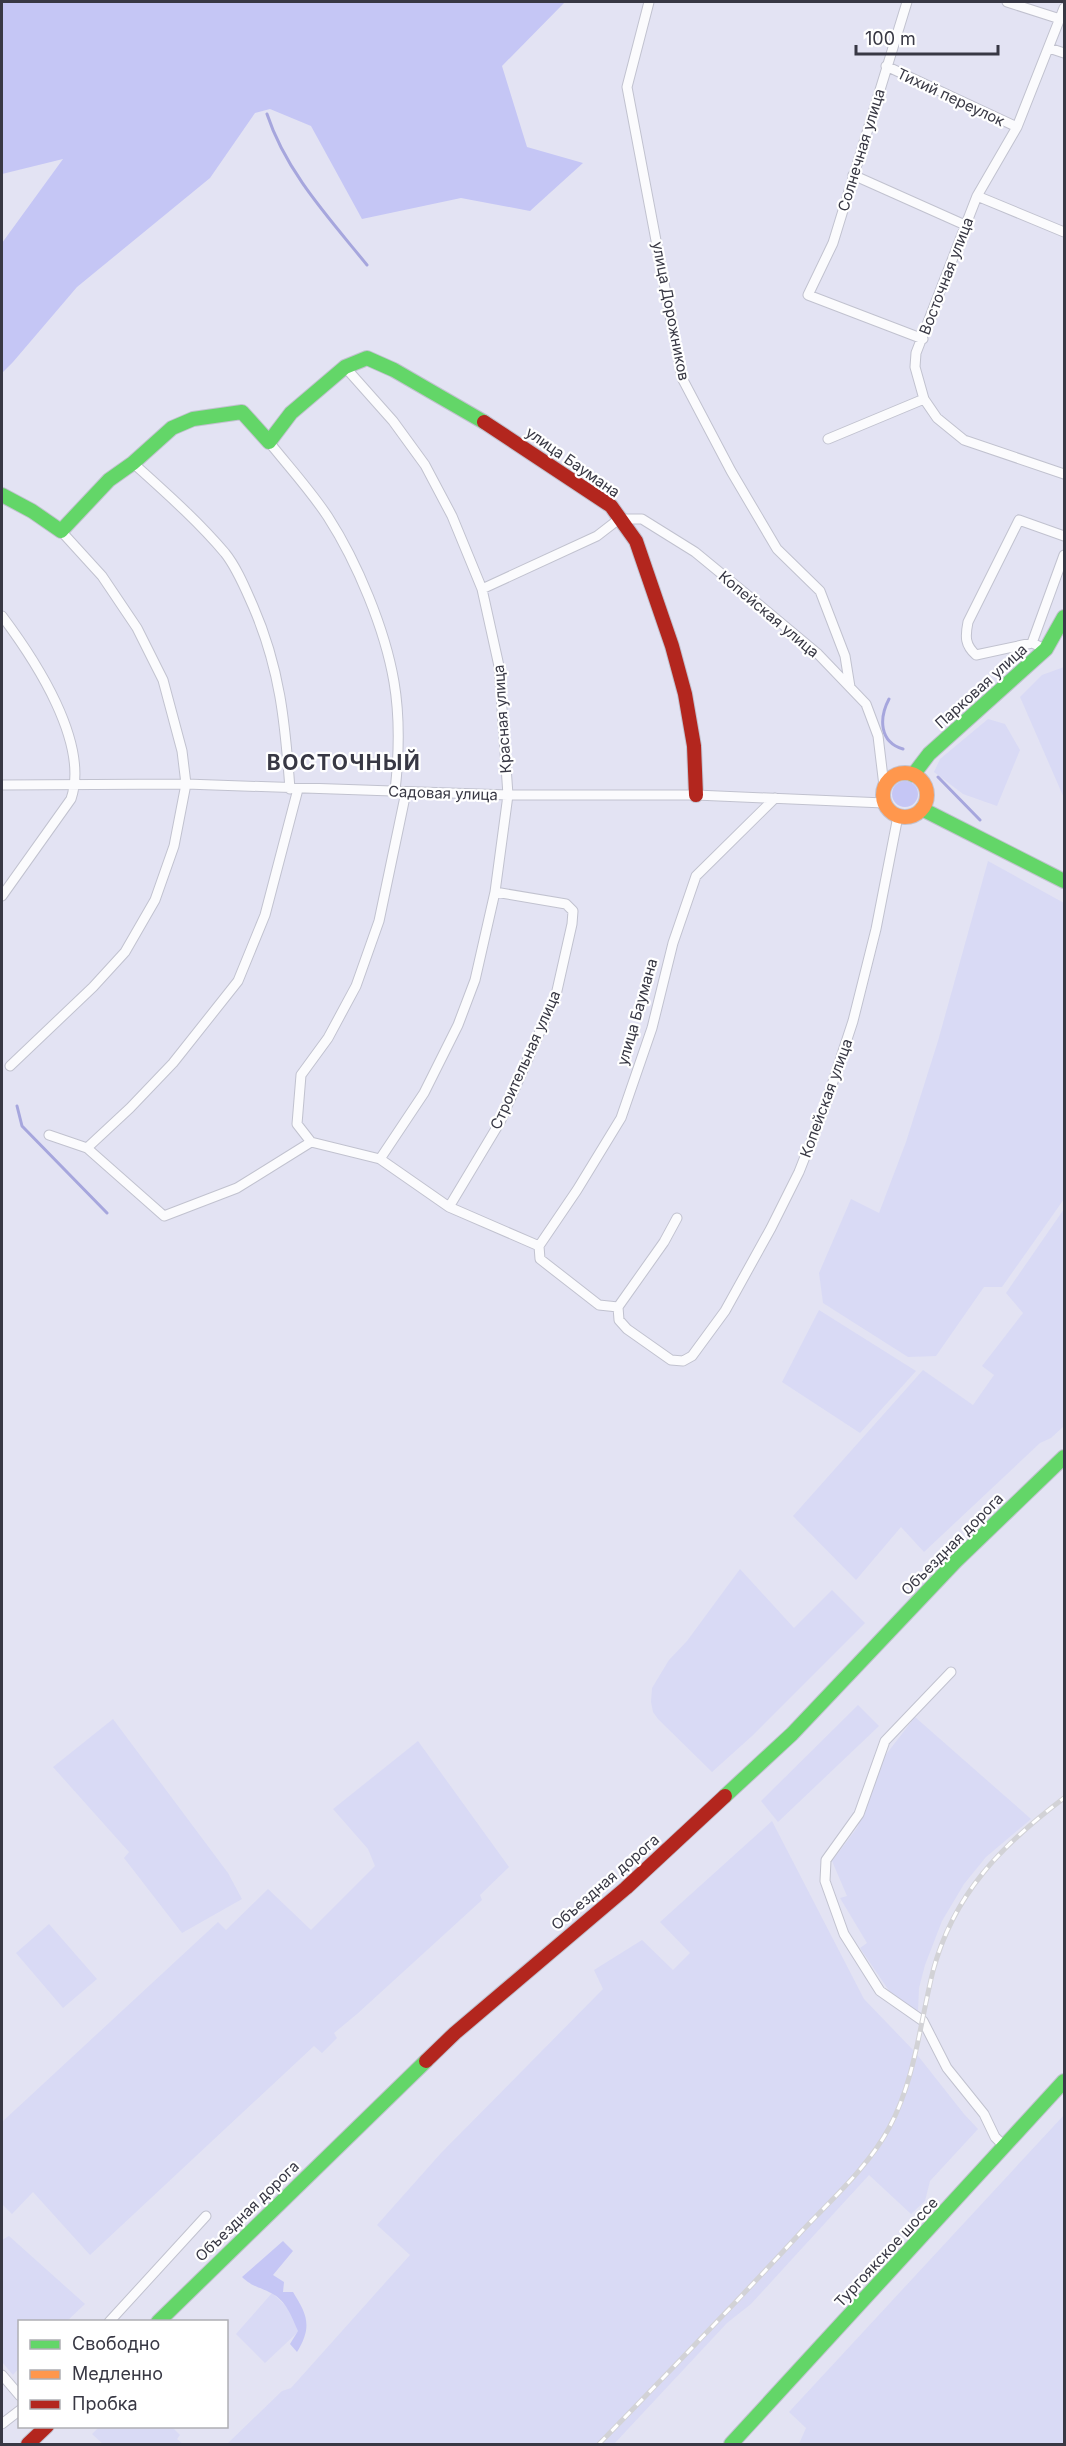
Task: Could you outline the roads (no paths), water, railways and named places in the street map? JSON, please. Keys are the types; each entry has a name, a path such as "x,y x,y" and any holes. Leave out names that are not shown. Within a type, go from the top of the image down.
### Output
{"main road":[{"name":"улица Баумана","path":"345,367 367,358 394,370 505,434 611,507 636,541 675,656 685,694 694,746 696,795"},
{"path":"2,495 32,511 61,531 109,480 133,463 172,428 193,419 242,412 269,442 291,413 345,367"},
{"name":"Парковая улица","path":"913,775 929,754 1046,649 1065,617"},
{"path":"913,775 922,781 926,790 926,800 922,809 915,815 906,818 897,816 887,809 884,803 884,786 893,776 913,775"},
{"path":"922,809 1065,880"},
{"name":"Объездная дорога","path":"160,2320 455,2033 626,1888 792,1734 956,1561 1065,1457"},
{"name":"Тургоякское шоссе","path":"731,2445 1065,2081"},
{"path":"28,2445 47,2428"}],"street":[{"name":"улица Дорожников","path":"649,2 627,87 682,378 730,471 777,549 820,591 845,656 850,687"},
{"name":"Солнечная улица","path":"908,2 886,66 834,243 808,295 923,339"},
{"path":"1006,2 1060,19"},
{"name":"Восточная улица","path":"1065,8 1017,127 977,196 964,225 916,353 915,367 924,399 937,418 964,440 1065,474"},
{"path":"1049,48 1065,53"},
{"name":"Тихий переулок","path":"886,66 1017,127"},
{"path":"853,175 964,225"},
{"path":"977,196 1065,232"},
{"name":"Красная улица","path":"345,367 393,421 425,465 452,516 482,589 500,666 508,795 495,892 475,980 458,1025 424,1093 380,1159"},
{"path":"828,439 924,399"},
{"path":"269,442 328,517 358,570 378,624 394,682 399,754 395,791"},
{"path":"87,1148 173,1063 238,981 265,915 294,789 280,686 267,637 246,591 226,555 192,516 133,463"},
{"name":"Копейская улица","path":"619,519 642,519 695,552 818,654 866,704 878,736 884,786"},
{"path":"482,589 597,536 619,519"},
{"path":"1065,536 1019,520 968,622 965,634 967,646 976,655 1036,645 1065,555"},
{"path":"10,1066 125,952 155,900 174,846 186,784 182,751 158,669 137,628 102,576 61,531"},
{"path":"2,616 55,698 70,745 76,785 70,800 2,896"},
{"name":"Садовая улица","path":"2,785 186,784 508,795 696,795 884,803"},
{"path":"406,792 379,921 356,986 328,1038 301,1075 297,1124 311,1142 380,1159 449,1207 538,1246 540,1259 599,1305 618,1307 664,1242 677,1218"},
{"name":"улица Баумана","path":"538,1246 577,1190 621,1118 652,1028 673,943 696,876 775,798"},
{"name":"Копейская улица","path":"618,1307 619,1320 627,1329 671,1360 683,1361 692,1356 725,1311 799,1172 825,1106 853,1021 876,929 897,816"},
{"name":"Строительная улица","path":"449,1207 500,1122 556,995 572,924 573,911 566,904 495,892"},
{"path":"49,1135 87,1148 164,1216 237,1188 311,1142"},
{"path":"951,1672 885,1741 860,1814 826,1860 825,1881 844,1934 880,1991 923,2021 947,2068 984,2114 994,2137 1005,2147"},
{"path":"111,2320 206,2216"},
{"path":"2,2375 18,2394"},
{"path":"2,2424 18,2412"}],"waterway":[{"path":"267,114 275,135 297,175 367,265"},
{"path":"889,699 884,714 883,728 889,741 903,749"},
{"path":"938,777 980,820"},
{"path":"17,1106 22,1126 107,1213"}],"railway":[{"path":"599,2444 701,2339 871,2156 889,2128 905,2091 933,1971 942,1943 954,1918 967,1894 1001,1853 1020,1834 1064,1798"}],"district":[{"name":"ВОСТОЧНЫЙ","path":"344,762"}]}
